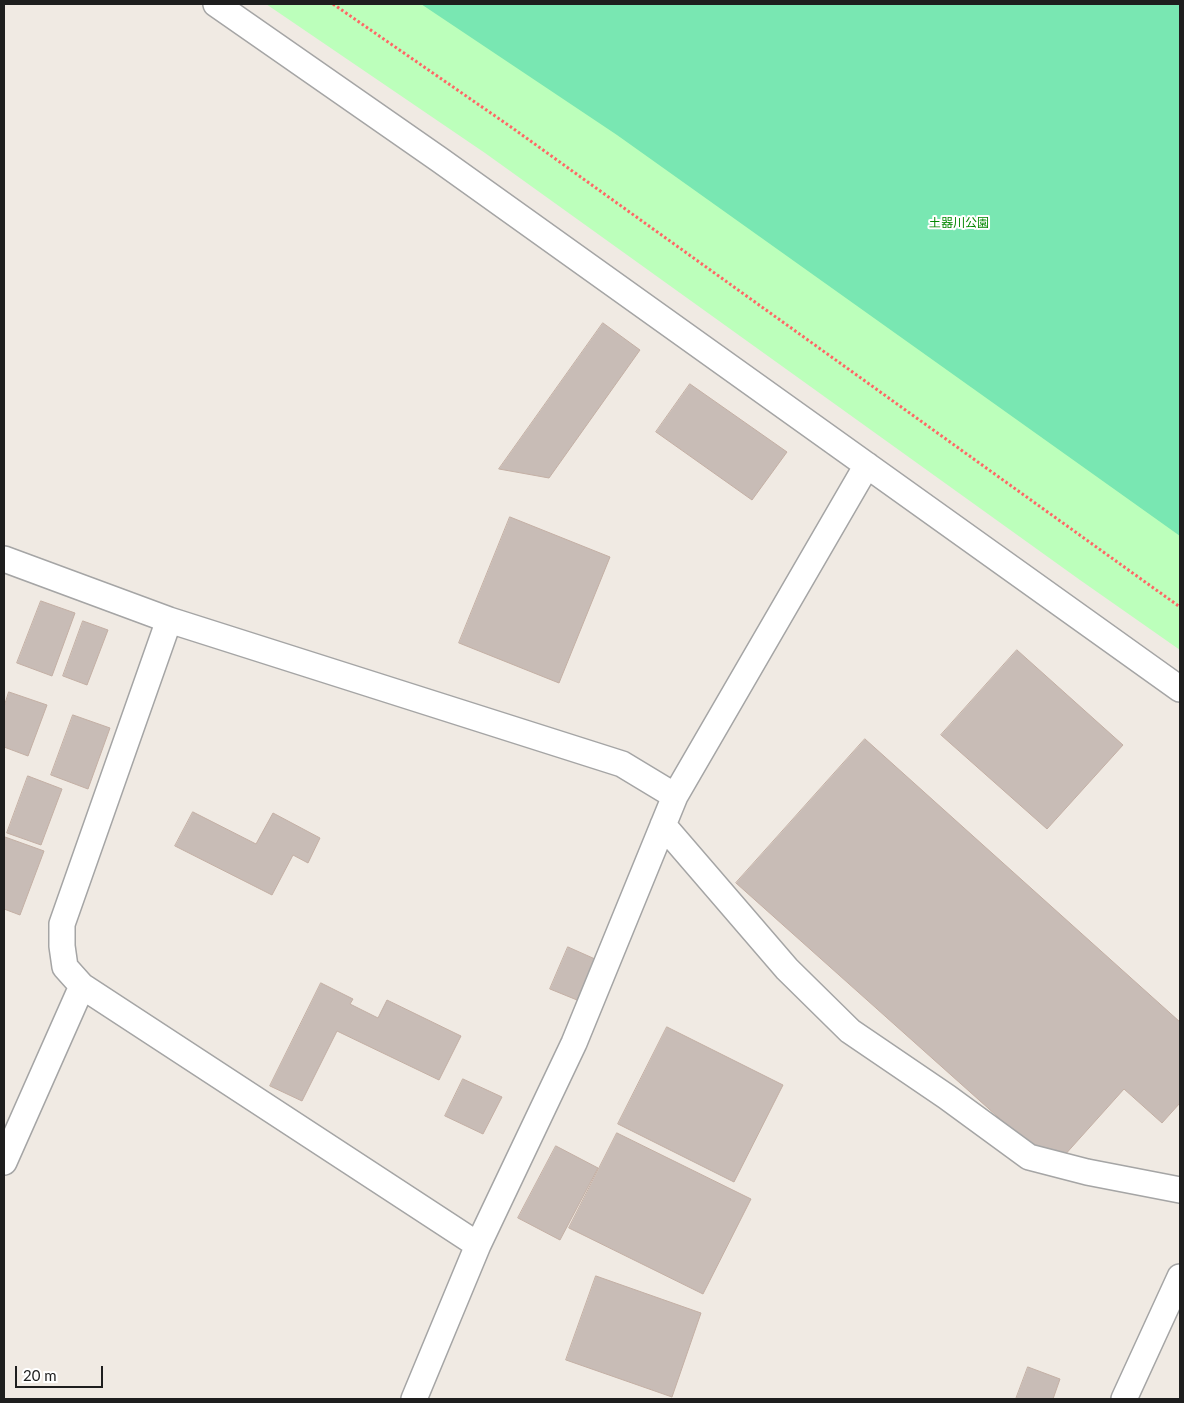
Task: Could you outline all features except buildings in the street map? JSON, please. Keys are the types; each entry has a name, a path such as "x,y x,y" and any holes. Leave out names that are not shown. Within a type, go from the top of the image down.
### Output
{"street":[{"path":"216,4 440,160 1180,689"},
{"path":"414,1399 478,1245 574,1043 675,796 867,465"},
{"path":"4,558 169,620 622,764 675,796"},
{"path":"169,620 62,924 62,946 65,967 82,986 478,1245"},
{"path":"663,825 787,969 850,1031 947,1097 1029,1157 1088,1172 1180,1190"},
{"path":"4,1162 82,986"},
{"path":"1124,1399 1180,1277"}],"path":[{"path":"333,4 511,127 1180,607"}],"green space":[{"name":"土器川公園","path":"266,4 1180,4 1180,650 485,153"},
{"name":"土器川公園","path":"421,4 1180,4 1180,536 617,135"}]}
